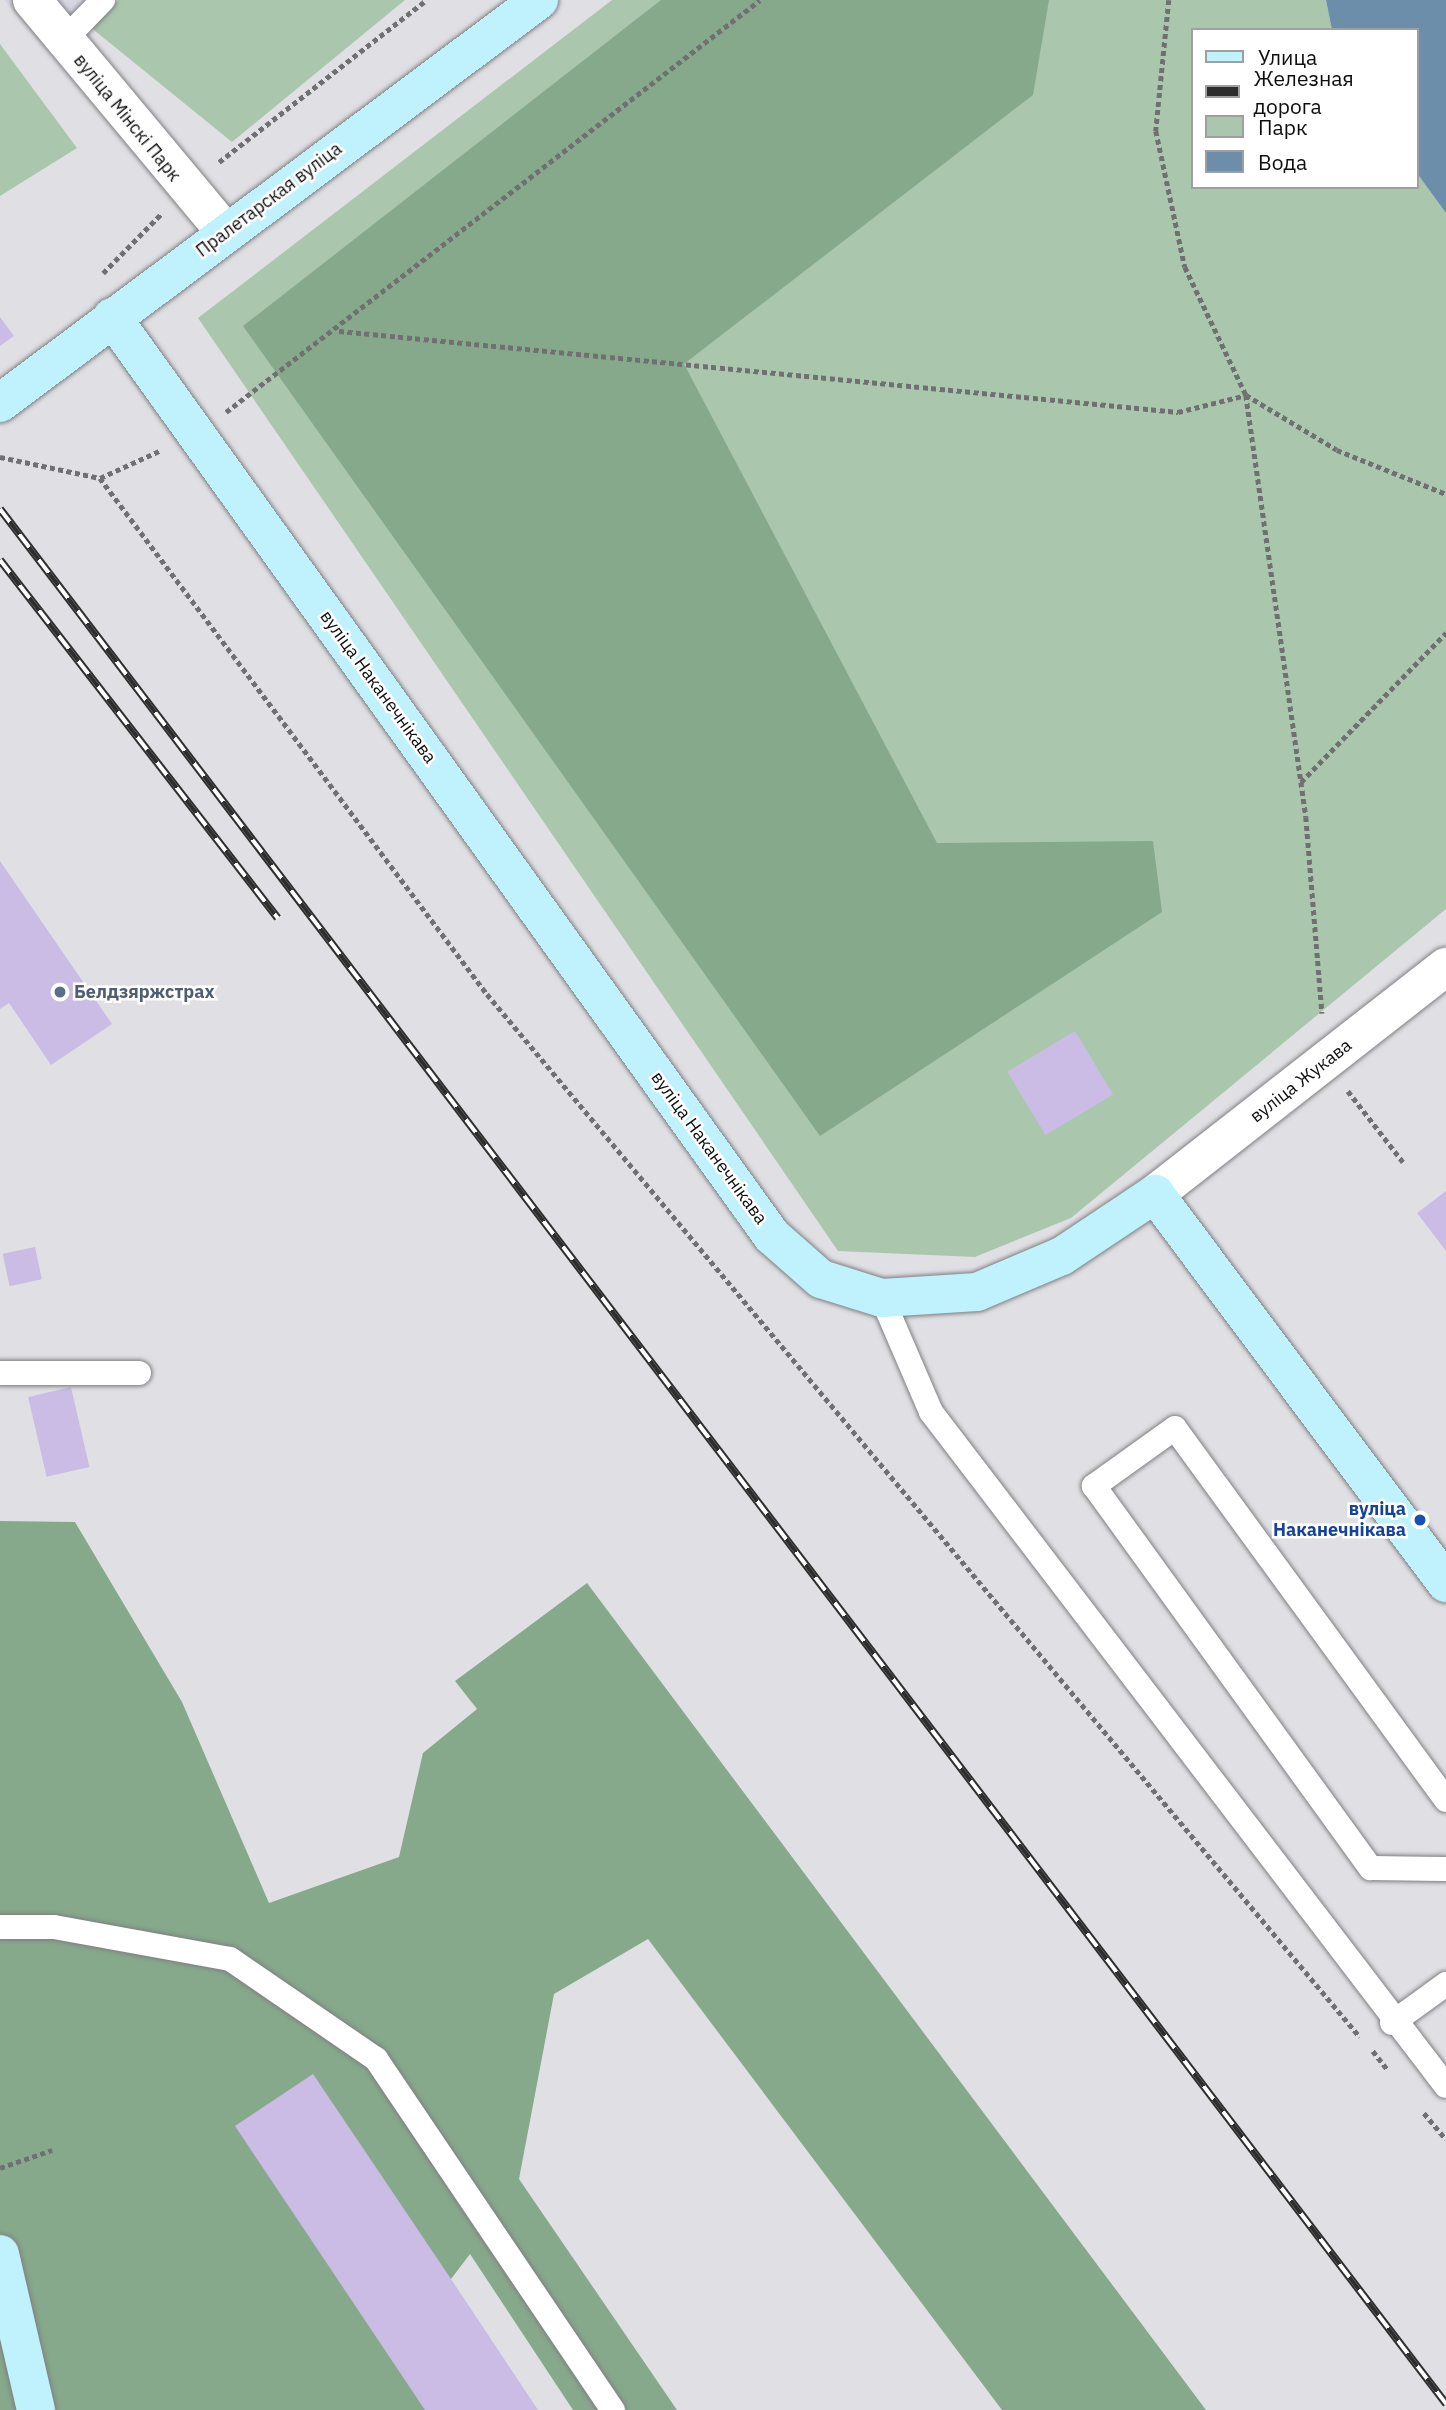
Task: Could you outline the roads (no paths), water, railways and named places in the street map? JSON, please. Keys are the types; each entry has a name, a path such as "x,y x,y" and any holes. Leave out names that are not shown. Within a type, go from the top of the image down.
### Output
{"main road":[{"name":"Пралетарская вуліца","path":"0,404 225,232 539,0"},
{"name":"вуліца Наканечнікава","path":"112,317 772,1236 821,1279 882,1298 977,1292 1062,1256 1156,1194"},
{"path":"1156,1194 1446,1583"},
{"path":"0,2254 36,2410"}],"street":[{"name":"вуліца Мінскі Парк","path":"32,0 225,232"},
{"name":"вуліца Жукава","path":"1156,1194 1446,967"}],"lane":[{"path":"64,40 103,0"},
{"path":"882,1298 931,1412 1392,2023 1446,2087"},
{"path":"0,1373 139,1373"},
{"path":"1446,1800 1175,1428 1094,1486 1371,1868 1446,1868"},
{"path":"0,1927 54,1927 230,1959 376,2059 613,2410"},
{"path":"1392,2023 1446,1984"}],"water":[{"path":"1326,0 1446,0 1446,213 1418,175 1418,28 1332,28"}],"railway":[{"path":"0,509 1446,2404"},
{"path":"0,560 278,918"}],"place":[{"name":"Белдзяржстрах","path":"60,992"},
{"name":"вуліца Наканечнікава","path":"1420,1520"}]}
